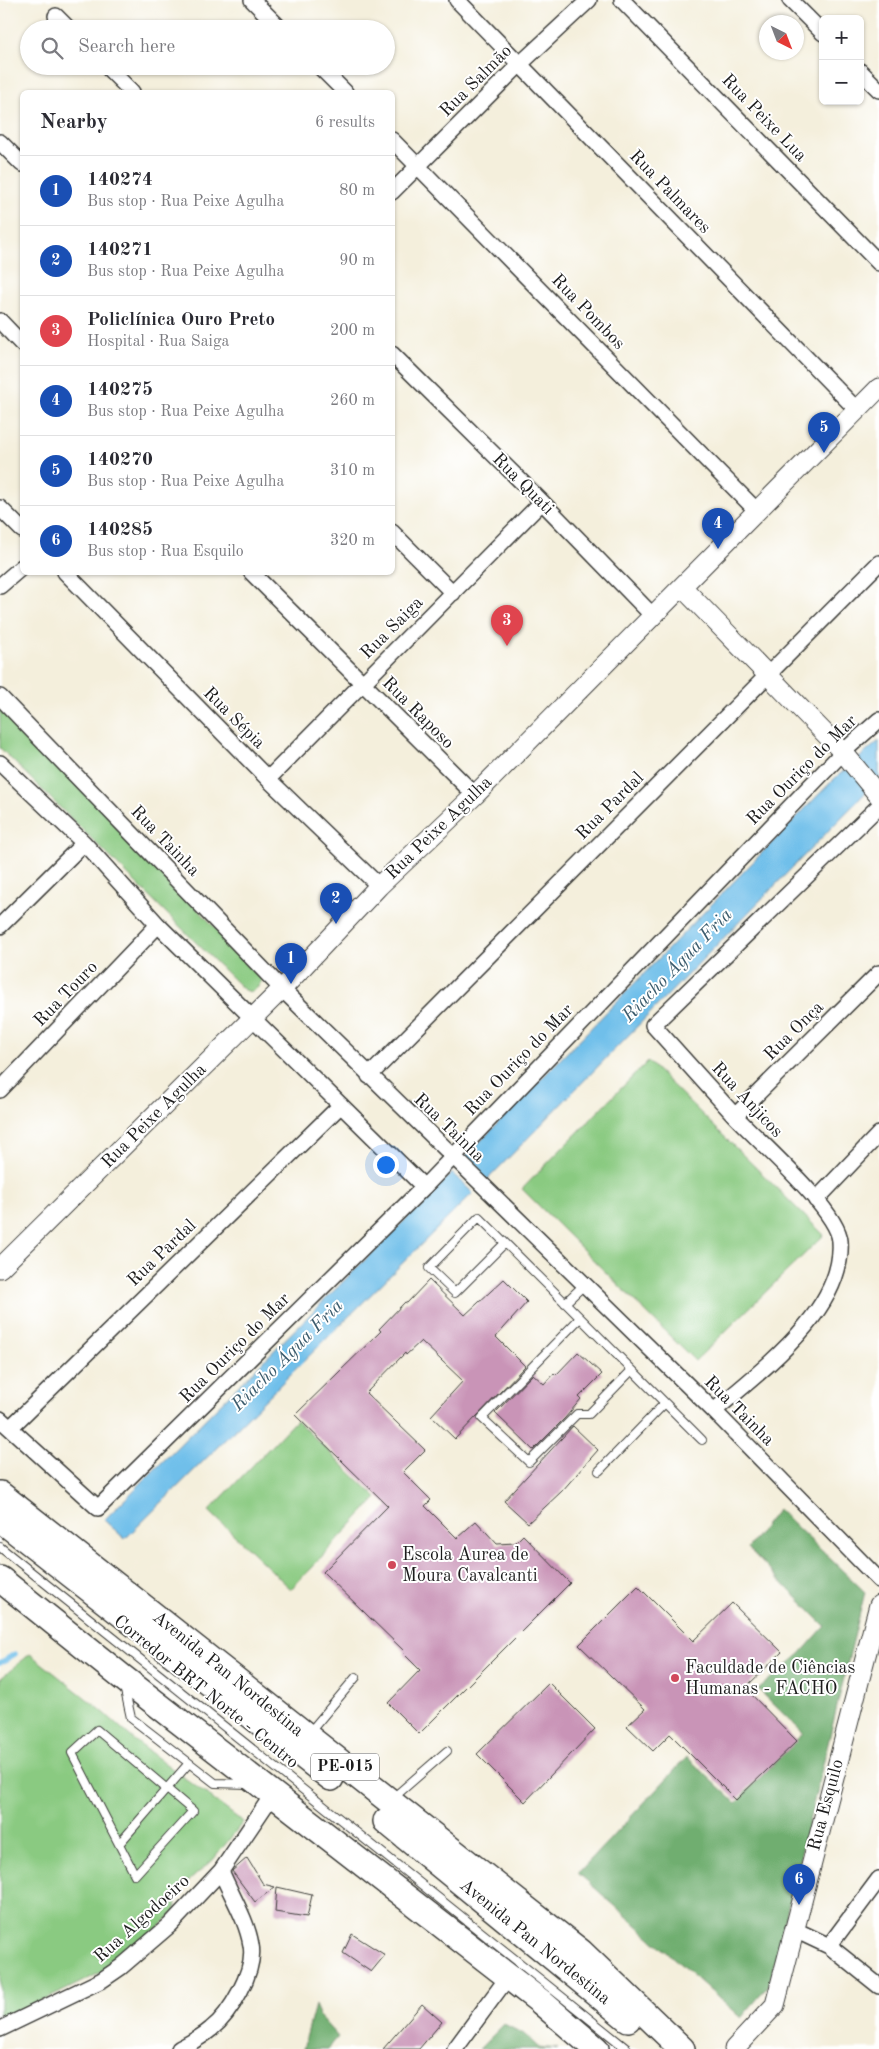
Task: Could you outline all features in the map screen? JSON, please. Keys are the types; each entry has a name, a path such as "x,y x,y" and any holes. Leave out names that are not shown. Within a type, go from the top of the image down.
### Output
{"highway":[{"name":"Avenida Pan Nordestina","path":"0,1494 581,1952 682,2049"},
{"name":"Avenida Pan Nordestina","path":"0,1520 187,1682 368,1806 636,2026 670,2049"},
{"path":"0,1578 122,1677 508,1977 596,2049"}],"street":[{"path":"252,0 272,20"},
{"name":"Rua Palmares","path":"457,0 857,410"},
{"name":"Rua Salmão","path":"395,189 519,65 589,0"},
{"name":"Rua Peixe Lua","path":"622,0 879,263"},
{"path":"790,0 819,29"},
{"path":"56,16 60,20"},
{"path":"115,75 130,90"},
{"path":"328,75 343,90"},
{"path":"864,75 879,90"},
{"path":"0,142 20,162"},
{"name":"Rua Pombos","path":"395,143 756,510"},
{"path":"0,321 20,342"},
{"name":"Rua Quati","path":"395,357 542,502 652,615"},
{"name":"Rua Peixe Agulha","path":"0,1268 282,989 379,886 475,795 879,388"},
{"name":"Rua Saiga","path":"268,779 542,502"},
{"path":"0,508 20,528"},
{"path":"395,535 453,593"},
{"name":"Rua Pardal","path":"369,1076 879,563"},
{"path":"0,586 20,568"},
{"name":"Rua Sépia","path":"67,575 268,779 379,886"},
{"name":"Rua Raposo","path":"254,575 475,795"},
{"path":"682,586 846,756 879,796"},
{"name":"Rua Tainha","path":"0,697 282,989 454,1160 714,1412 879,1580"},
{"name":"Rua Ouriço do Mar","path":"5,1424 98,1508 424,1187 454,1160 879,720"},
{"path":"0,763 84,843 158,925 254,1017 424,1187"},
{"name":"Rua Anjicos","path":"714,1412 786,1348 814,1317 834,1279 840,1255 839,1230 816,1200 735,1116 653,1025 879,806"},
{"path":"0,926 84,843"},
{"name":"Rua Touro","path":"0,1090 158,925"},
{"name":"Rua Onça","path":"735,1116 879,973"},
{"name":"Rua Pardal","path":"5,1424 341,1105"},
{"path":"816,1200 879,1134"},
{"name":"Rua Esquilo","path":"734,2049 775,2005 793,1929 879,1604"},
{"name":"Rua Algodoeiro","path":"0,2028 71,1996 122,1967 170,1925 221,1871 267,1789"},
{"path":"179,2049 216,2025 236,1999 248,1974 251,1946 221,1871"},
{"path":"829,1946 879,1879"},
{"path":"793,1929 829,1946 879,1986"},
{"path":"456,2049 508,1977"}],"lane":[{"path":"505,1243 455,1294 429,1268 479,1217 566,1303 702,1440"},
{"path":"566,1303 584,1285"},
{"path":"580,1318 482,1418 528,1462 577,1414 589,1414 632,1370"},
{"path":"599,1470 665,1403"},
{"name":"Corredor BRT Norte - Centro","path":"0,1547 187,1682 627,2049"},
{"path":"122,1677 131,1718 189,1763 215,1783 267,1789"},
{"path":"306,1736 356,1677"},
{"path":"97,1730 167,1790 193,1811 135,1875 72,1753 97,1730"},
{"path":"389,1801 447,1751"},
{"path":"119,1844 189,1763"}],"green space":[{"path":"0,699 258,973 262,980 258,987 251,992 244,990 0,748"},
{"path":"648,1061 824,1235 695,1361 522,1189"},
{"path":"296,1420 377,1498 291,1589 209,1511"},
{"path":"778,1509 865,1592 769,1985 741,2018 578,1873 687,1757 736,1803 803,1733 758,1689 800,1654 825,1626 748,1548"},
{"path":"30,1654 101,1710 138,1743 243,1822 213,1860 175,1893 176,1911 118,1964 0,2022 0,1679"},
{"path":"315,2005 320,2017 338,2037 328,2049 303,2049"},
{"path":"504,2024 524,2034 538,2047 558,2049 479,2049"}],"water":[{"path":"879,741 879,779 486,1181 463,1159 834,779"},
{"path":"452,1173 473,1193 125,1539 104,1520"}],"building":[{"path":"504,1279 527,1302 496,1337 525,1366 455,1439 431,1416 463,1381 421,1341 406,1355 405,1353 366,1393 425,1450 403,1472 431,1500 425,1506 457,1538 476,1521 497,1544 515,1543 523,1535 570,1583 419,1734 388,1703 420,1670 404,1654 405,1652 323,1572 388,1506 295,1415 381,1331 379,1329 429,1280 465,1315"},
{"path":"578,1352 602,1374 579,1397 581,1399 565,1418 533,1450 495,1413 533,1374 544,1384 554,1373 556,1375"},
{"path":"573,1426 598,1450 562,1491 528,1523 504,1501"},
{"path":"638,1586 693,1641 732,1603 782,1652 745,1688 797,1741 736,1800 670,1734 653,1751 627,1726 645,1709 579,1645"},
{"path":"549,1683 595,1729 525,1802 477,1754"},
{"path":"247,1858 263,1884 275,1887 255,1902 232,1871"},
{"path":"277,1887 312,1895 307,1917 275,1912"},
{"path":"352,1934 385,1955 371,1972 343,1953"},
{"path":"422,2004 442,2022 419,2049 383,2049"}],"waterway":[{"name":"Riacho Água Fria","path":"0,1663 15,1654"}],"place":[{"name":"140270","path":"824,453"},
{"name":"140275","path":"718,549"},
{"name":"Policlínica Ouro Preto","path":"507,646"},
{"name":"140271","path":"336,924"},
{"name":"140274","path":"291,984"},
{"name":"Escola Aurea de Moura Cavalcanti","path":"392,1565"},
{"name":"Faculdade de Ciências Humanas - FACHO","path":"675,1678"},
{"name":"140285","path":"799,1905"}]}
